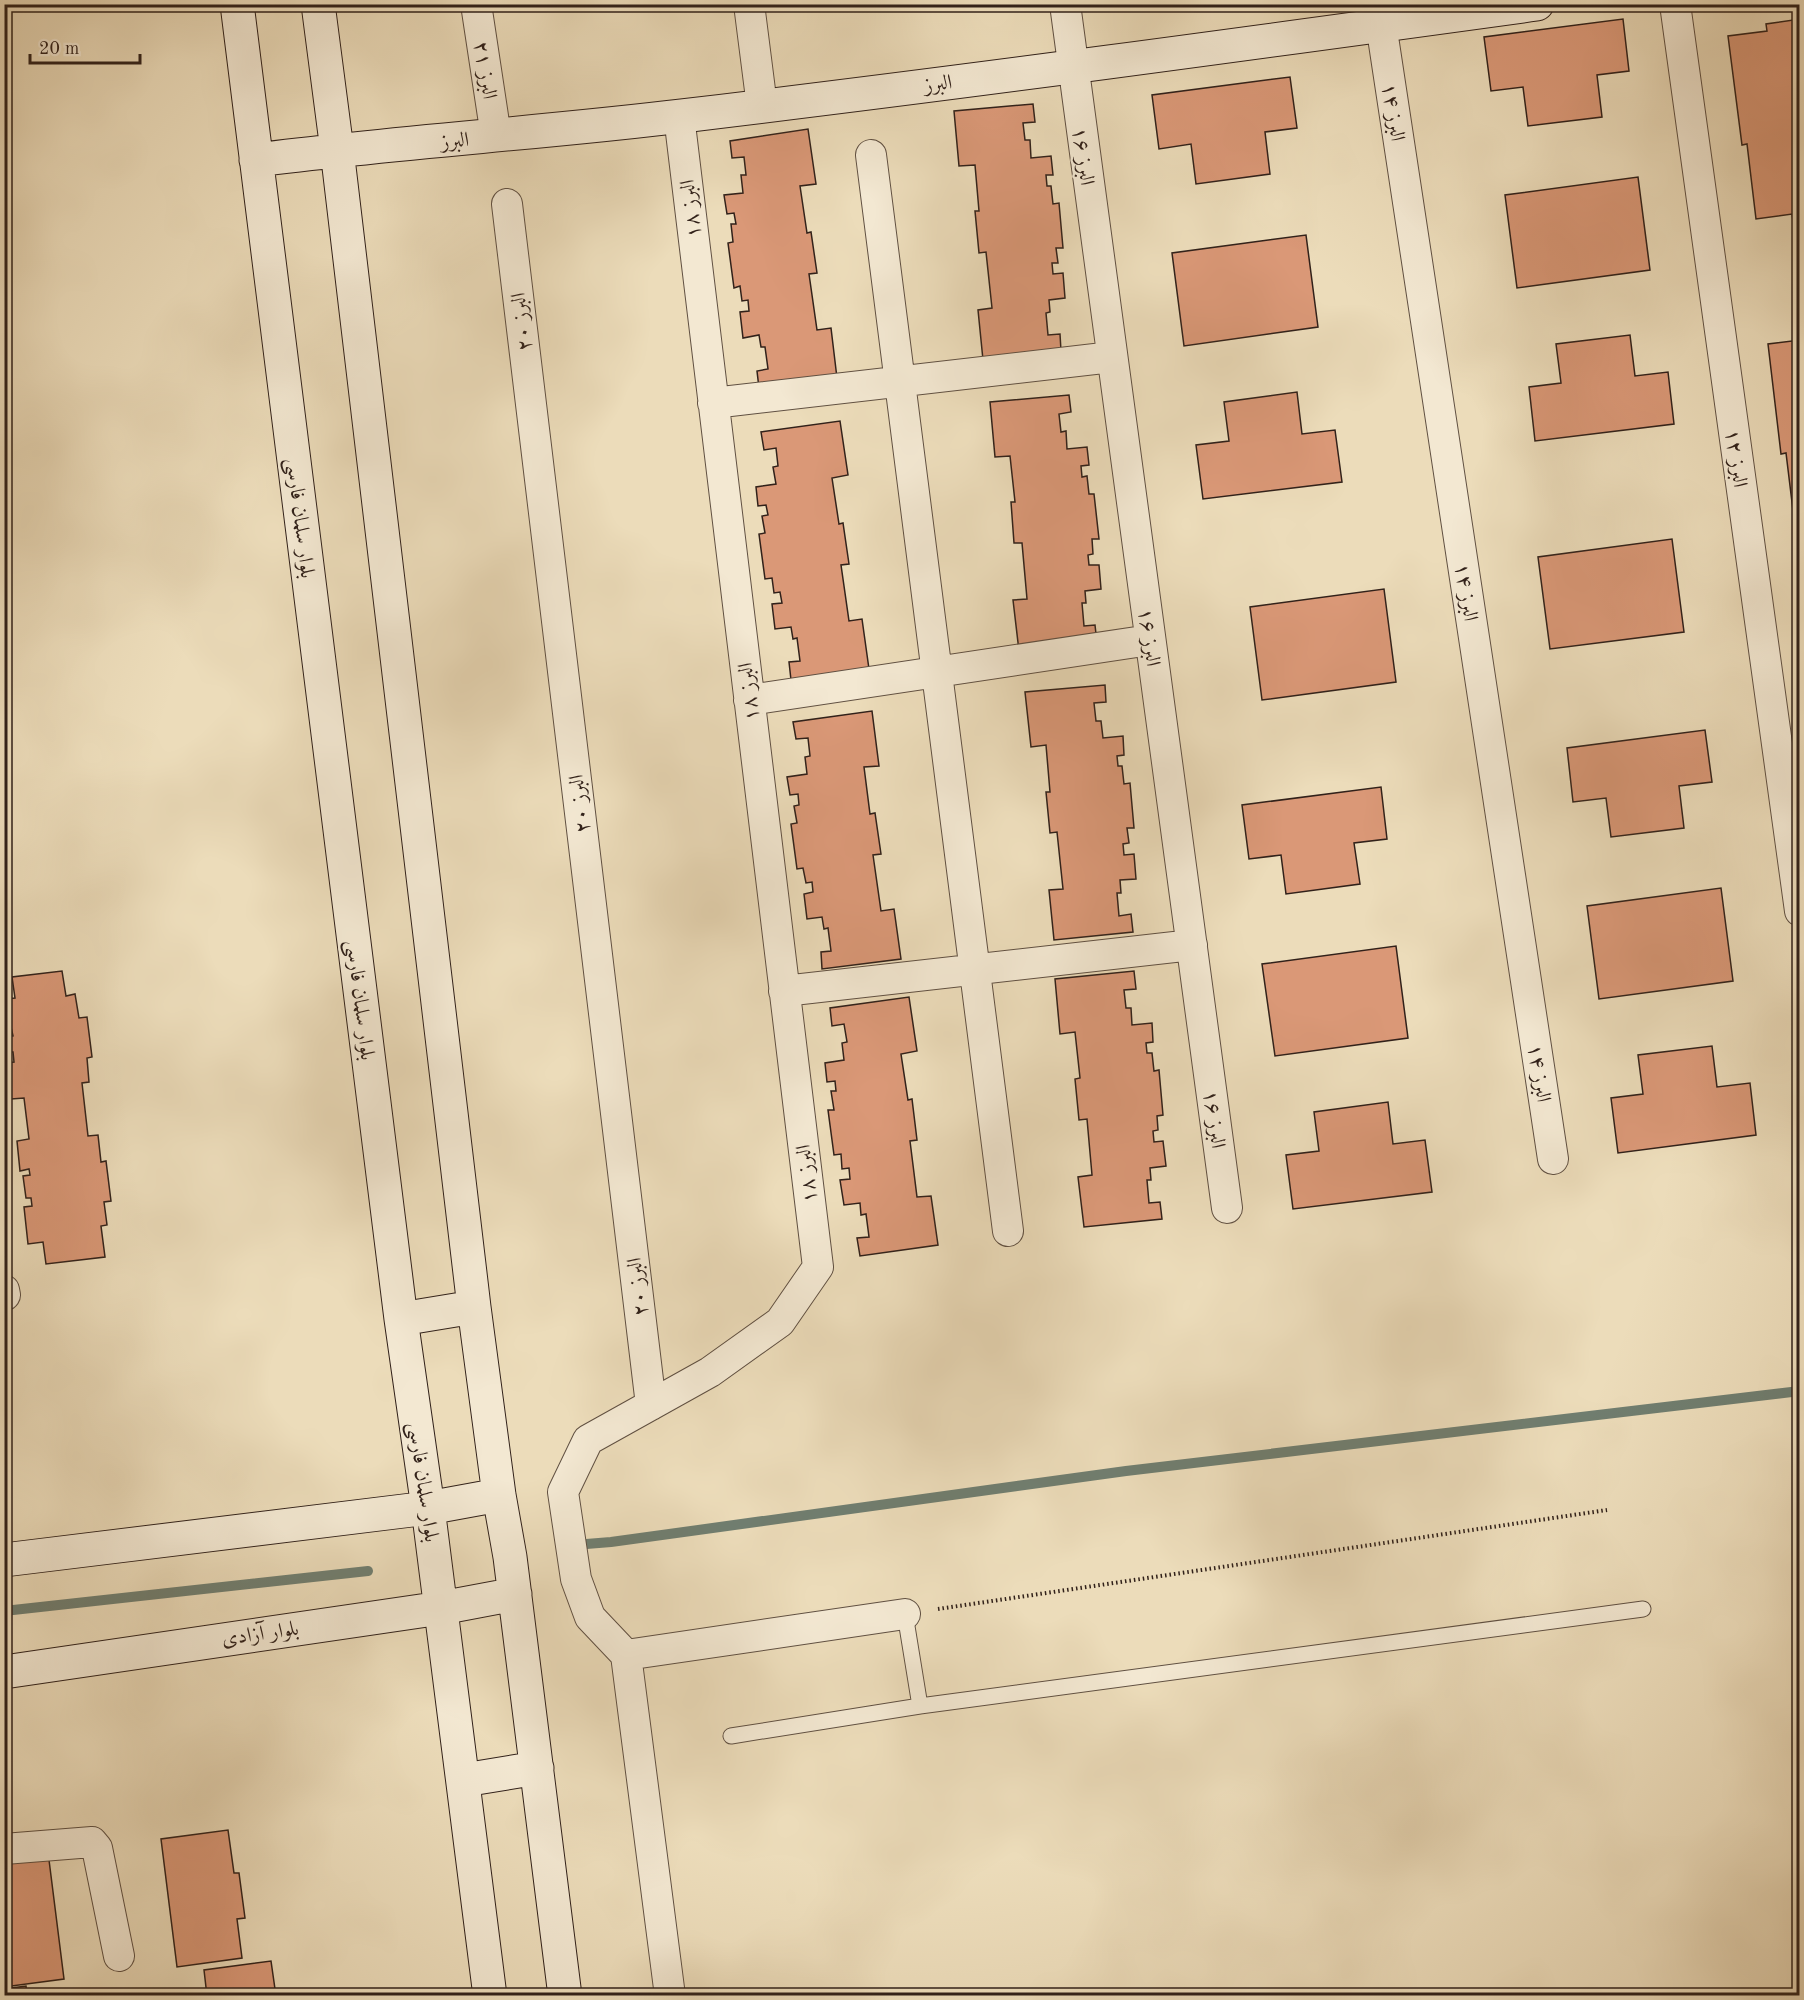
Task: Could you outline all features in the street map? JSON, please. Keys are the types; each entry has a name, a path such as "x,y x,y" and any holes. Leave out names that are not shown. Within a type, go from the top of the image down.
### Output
{"main road":[{"name":"بلوار سلمان فارسی","path":"237,4 401,1319 429,1508 490,1995"},
{"path":"318,4 474,1307 499,1495 515,1594 565,1995"},
{"name":"البرز","path":"256,160 679,116 1072,66 1379,15 1537,4"},
{"path":"401,1319 474,1307"},
{"path":"4,1560 429,1508 499,1495"},
{"name":"بلوار آزادی","path":"4,1672 441,1608 515,1594"},
{"path":"464,1780 537,1768"}],"street":[{"name":"البرز ۲۱","path":"476,4 496,136"},
{"path":"749,4 762,106"},
{"name":"البرز ۱۶","path":"1065,4 1227,1208"},
{"name":"البرز ۱۲","path":"1675,4 1800,911"},
{"name":"البرز ۱۴","path":"1379,15 1553,1159"},
{"name":"البرز ۱۸","path":"651,1405 711,1372 780,1322 818,1267 679,116"},
{"path":"871,154 1008,1231"},
{"name":"البرز ۲۰","path":"507,204 651,1405"},
{"path":"713,403 1112,357"},
{"path":"749,700 1150,640"},
{"path":"784,991 1192,945"},
{"path":"4,1290 5,1295"},
{"path":"651,1405 588,1440 563,1492 576,1579 590,1617 626,1655 670,1995"},
{"path":"626,1655 905,1614"},
{"path":"4,1849 92,1842 97,1848 118,1956"}],"lane":[{"path":"731,1736 920,1706 1643,1609"},
{"path":"905,1614 920,1706"}],"path":[{"path":"905,1614 1607,1510"}],"building":[{"path":"1623,19 1629,71 1597,75 1602,117 1528,126 1523,87 1491,91 1484,37"},
{"path":"1800,19 1800,220 1793,221 1792,214 1756,219 1747,144 1742,145 1728,36 1767,31 1766,24"},
{"path":"1290,77 1297,128 1265,132 1270,174 1196,184 1191,144 1159,149 1152,95"},
{"path":"1033,104 1035,122 1023,123 1025,140 1030,140 1031,158 1051,156 1053,175 1046,175 1047,186 1051,186 1053,204 1059,203 1063,248 1056,248 1058,263 1052,263 1053,274 1063,273 1065,298 1049,300 1050,312 1046,313 1048,335 1060,334 1061,351 983,360 978,310 992,308 986,252 979,253 975,211 979,211 975,165 959,166 954,111"},
{"path":"808,129 816,184 800,186 807,233 811,232 817,273 809,274 817,330 831,328 837,378 759,388 757,371 768,369 765,347 761,347 759,335 743,338 740,312 749,311 748,300 742,301 740,286 734,288 728,243 733,242 731,224 736,224 734,213 727,214 724,195 743,193 741,175 746,175 744,157 732,158 730,141"},
{"path":"1638,177 1650,270 1517,288 1505,195"},
{"path":"1306,235 1318,327 1184,346 1172,253"},
{"path":"1630,335 1635,376 1668,372 1674,424 1535,441 1529,387 1561,383 1556,344"},
{"path":"1800,340 1800,526 1795,527 1786,453 1781,454 1768,344"},
{"path":"1297,392 1302,434 1335,430 1342,482 1203,499 1196,445 1229,441 1224,402"},
{"path":"1069,395 1071,412 1059,414 1061,432 1066,431 1067,449 1087,447 1089,465 1081,466 1082,477 1087,476 1089,494 1094,494 1099,539 1092,539 1093,554 1088,555 1089,565 1099,565 1101,589 1085,591 1086,603 1082,603 1084,626 1095,625 1097,643 1019,651 1013,600 1027,599 1022,543 1014,543 1011,502 1015,502 1010,456 995,457 990,402"},
{"path":"840,421 848,475 832,478 839,524 843,523 849,564 841,565 849,621 862,619 869,669 791,680 789,662 800,661 797,638 793,639 791,627 775,629 772,604 782,603 780,592 774,593 772,578 765,579 759,534 765,533 762,516 768,515 766,505 758,506 756,487 776,484 773,467 778,466 776,448 764,450 761,432"},
{"path":"1672,539 1684,632 1550,649 1538,557"},
{"path":"1384,589 1396,682 1262,700 1250,607"},
{"path":"1105,685 1106,702 1094,703 1096,721 1101,721 1103,738 1123,736 1124,755 1117,756 1118,766 1122,766 1124,784 1130,783 1134,828 1127,828 1129,843 1123,844 1124,855 1134,854 1136,879 1120,880 1121,893 1117,893 1119,916 1131,914 1133,932 1054,940 1049,890 1063,889 1057,832 1050,833 1046,792 1050,792 1046,745 1031,747 1025,692"},
{"path":"872,711 879,766 864,767 870,814 875,813 881,854 873,855 881,911 894,909 901,959 822,969 821,952 831,951 828,928 824,929 822,917 807,919 804,894 813,892 812,882 806,883 803,868 797,869 791,824 797,823 794,806 799,805 798,794 790,795 787,777 807,774 805,757 810,756 808,738 796,739 793,722"},
{"path":"1705,730 1712,782 1679,786 1684,828 1611,837 1606,798 1573,802 1567,748"},
{"path":"1381,787 1387,839 1354,843 1360,884 1286,894 1281,855 1249,859 1242,805"},
{"path":"1721,888 1733,981 1599,999 1587,906"},
{"path":"1396,946 1408,1038 1275,1056 1262,964"},
{"path":"62,971 66,996 75,994 79,1018 87,1017 92,1057 87,1058 89,1082 82,1083 88,1136 98,1135 101,1162 106,1161 111,1201 104,1202 107,1225 101,1226 105,1257 46,1264 43,1242 28,1244 24,1207 32,1206 31,1198 26,1198 23,1176 30,1175 29,1169 20,1171 17,1141 29,1139 24,1098 11,1099 6,1063 14,1062 13,1052 9,1052 7,1037 13,1036 11,1027 4,1028 4,999 15,998 12,977"},
{"path":"1134,971 1136,989 1124,990 1126,1008 1131,1008 1132,1025 1152,1023 1153,1042 1146,1043 1147,1053 1152,1053 1154,1071 1159,1070 1163,1115 1157,1116 1158,1130 1153,1131 1154,1142 1163,1141 1166,1166 1150,1168 1151,1180 1147,1180 1149,1203 1160,1202 1162,1219 1084,1227 1078,1177 1092,1175 1087,1119 1079,1120 1075,1079 1080,1078 1075,1032 1060,1034 1055,979"},
{"path":"909,997 917,1051 901,1054 908,1100 912,1099 917,1140 910,1141 917,1197 931,1196 938,1245 860,1256 857,1238 869,1237 866,1214 861,1215 860,1203 844,1205 840,1180 850,1179 849,1168 842,1169 841,1154 834,1155 828,1110 834,1110 831,1091 836,1091 835,1081 827,1082 825,1063 844,1060 842,1043 847,1042 844,1024 832,1026 830,1008"},
{"path":"1712,1046 1717,1087 1750,1083 1756,1135 1618,1153 1611,1098 1643,1094 1638,1055"},
{"path":"1388,1102 1393,1144 1425,1140 1432,1192 1293,1209 1286,1155 1319,1151 1314,1112"},
{"path":"228,1830 234,1873 239,1873 245,1918 237,1919 242,1958 177,1967 161,1839"},
{"path":"48,1852 64,1979 4,1987 4,1857"},
{"path":"271,1961 276,1996 207,1996 204,1970"},
{"path":"26,1986 27,1996 4,1996 4,1989"}],"waterway":[{"path":"574,1545 611,1542 1126,1471 1800,1391"},
{"path":"4,1611 368,1571"}]}
